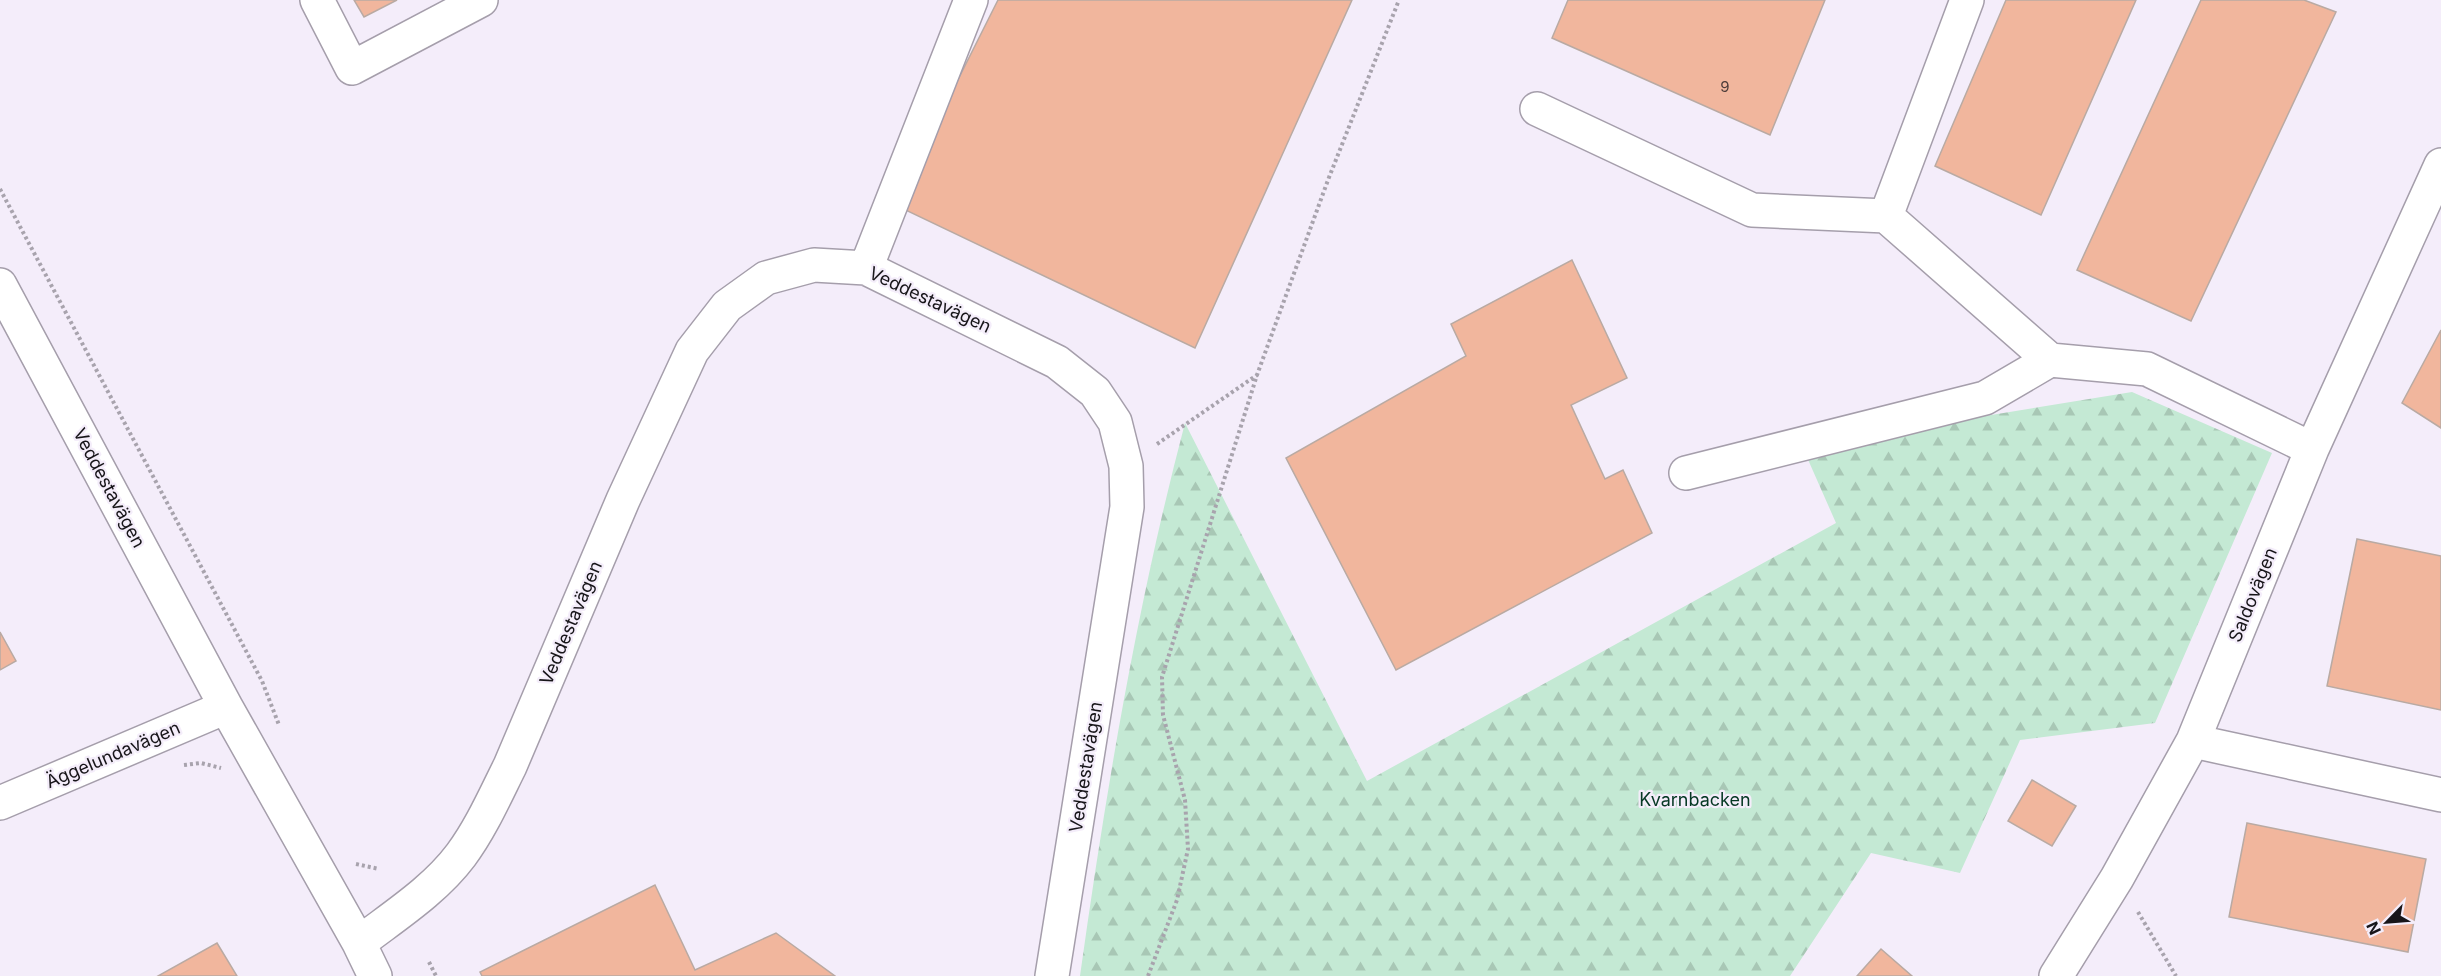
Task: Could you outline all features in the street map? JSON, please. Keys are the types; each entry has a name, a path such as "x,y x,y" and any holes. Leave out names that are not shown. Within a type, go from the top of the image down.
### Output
{"street":[{"path":"317,0 352,68 481,0"},
{"path":"866,268 971,0"},
{"path":"1886,216 1967,0"},
{"path":"1537,109 1752,210 1886,216 2050,360"},
{"name":"Saldovägen","path":"2056,976 2117,878 2193,741 2312,449 2441,165"},
{"name":"Veddestavägen","path":"359,943 432,887 461,855 490,807 510,766 623,500 692,351 727,306 766,278 814,265 866,268 1057,362 1095,392 1115,422 1126,466 1125,525 1052,976"},
{"name":"Veddestavägen","path":"0,285 226,707 359,943 375,976"},
{"path":"1686,473 1985,398 2050,360 2147,369 2312,449"},
{"name":"Äggelundavägen","path":"0,803 226,707"},
{"path":"2193,741 2441,795"}],"path":[{"path":"1148,976 1177,900 1188,849 1185,800 1163,715 1162,677 1257,375 1328,180 1399,0"},
{"path":"0,189 262,681 282,734"},
{"path":"1126,466 1257,375"},
{"path":"176,766 201,763 227,769"},
{"path":"349,861 362,867 379,869"},
{"path":"2117,878 2176,976"},
{"path":"429,962 436,976"}],"green space":[{"name":"Kvarnbacken","path":"2132,392 2272,453 2155,723 2020,740 1960,873 1871,853 1790,976 1080,976 1124,698 1152,560 1185,423 1367,781 1836,523 1802,446"}],"building":[{"path":"354,0 397,0 364,17"},
{"path":"998,0 1352,0 1195,348 895,205"},
{"path":"1568,0 1825,0 1770,135 1552,38"},
{"path":"2006,0 2136,0 2041,215 1935,166"},
{"path":"2201,0 2304,0 2336,12 2191,321 2077,270"},
{"path":"1572,260 1627,378 1571,405 1605,479 1623,470 1652,533 1396,670 1286,458 1466,356 1451,324"},
{"path":"2441,330 2441,428 2402,403"},
{"path":"2357,539 2441,556 2441,710 2327,686"},
{"path":"0,632 16,661 0,670"},
{"path":"2032,780 2076,806 2052,846 2008,821"},
{"path":"2247,823 2426,859 2408,952 2229,917"},
{"path":"655,885 695,970 776,933 835,976 482,976 480,972"},
{"path":"217,943 237,976 158,976"},
{"path":"1881,949 1912,976 1857,976"}]}
